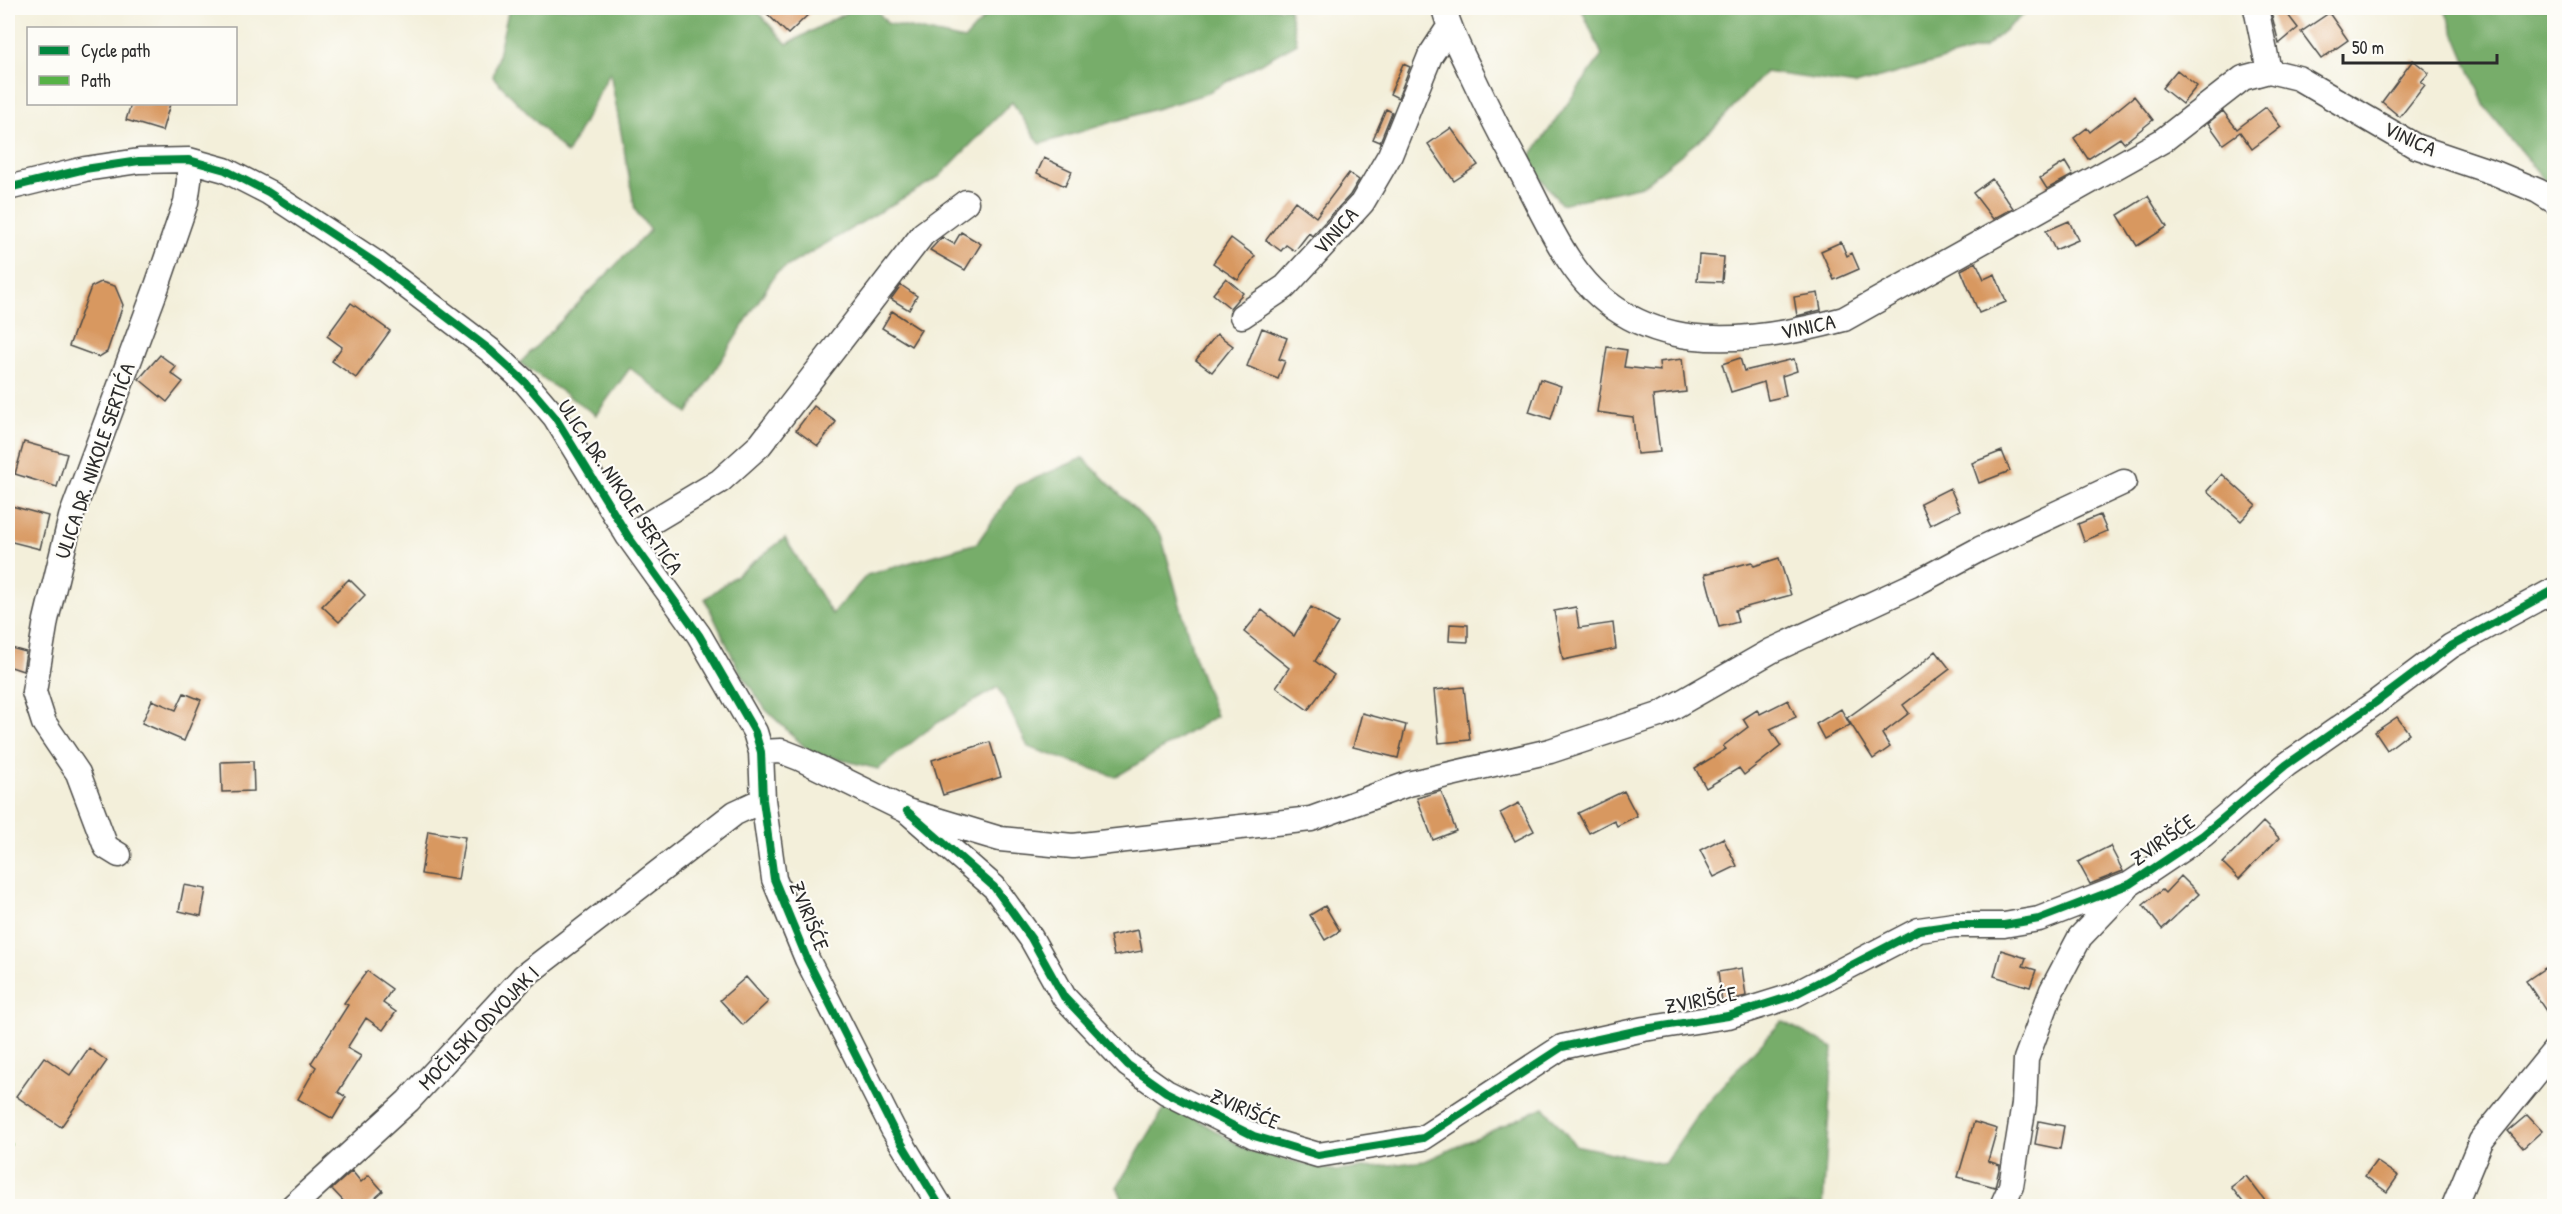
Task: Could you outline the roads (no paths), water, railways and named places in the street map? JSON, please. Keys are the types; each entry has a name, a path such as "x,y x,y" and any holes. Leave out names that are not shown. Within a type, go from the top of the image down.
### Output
{"street":[{"path":"2256,8 2269,71"},
{"name":"VINICA","path":"1446,17 1498,129 1569,261 1607,304 1640,323 1688,338 1753,337 1801,331 1845,319 2162,141 2243,78 2269,71 2298,78 2415,146 2495,173 2538,191 2554,201"},
{"name":"VINICA","path":"1242,316 1285,287 1362,203 1390,155 1446,17"},
{"name":"ULICA DR. NIKOLE SERTIĆA","path":"8,188 86,169 139,161 189,160 225,170 268,192 376,263 489,350 525,382 555,417 628,536 699,635 755,732 760,752"},
{"name":"ULICA DR. NIKOLE SERTIĆA","path":"118,855 106,847 78,773 44,723 34,692 46,620 71,517 186,202 189,160"},
{"name":"ULICA DR. NIKOLE SERTIĆA","path":"628,536 720,481 760,445 923,234 966,202"},
{"name":"ZVIRIŠĆE","path":"940,1206 893,1129 807,959 774,879 763,800 760,752 781,751 907,811 1000,839 1073,846 1219,832 1311,819 1408,784 1550,751 1659,714 1771,651 1911,586 1980,549 2124,482"},
{"name":"ZVIRIŠĆE","path":"2002,1206 2013,1175 2024,1104 2026,1059 2052,990 2080,937 2130,884 2203,835 2286,765 2451,646 2554,590"},
{"name":"MOČILSKI ODVOJAK I","path":"292,1206 408,1101 525,976 735,813 763,800"},
{"name":"ZVIRIŠĆE","path":"907,811 994,887 1031,938 1064,997 1128,1065 1166,1092 1254,1136 1318,1155 1423,1138 1562,1047 1644,1029 1728,1016 1792,996 1919,930 1954,925 2004,925 2039,919 2130,884"},
{"path":"2454,1206 2481,1141 2554,1051"}]}
